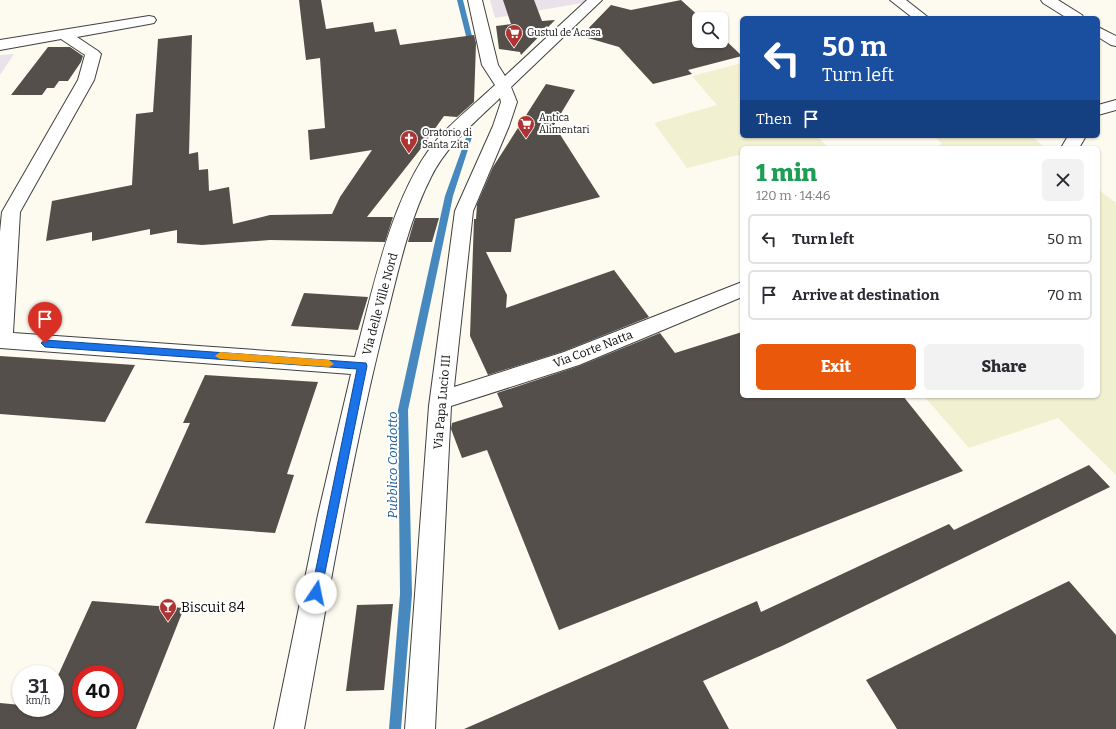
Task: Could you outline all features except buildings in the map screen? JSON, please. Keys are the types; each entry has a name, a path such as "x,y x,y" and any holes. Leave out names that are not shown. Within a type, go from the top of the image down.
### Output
{"street":[{"name":"Via Papa Lucio III","path":"420,729 441,400 464,211 510,102 496,92 475,0"},
{"path":"496,92 595,0"},
{"path":"897,0 919,16"},
{"path":"1048,0 1074,16"},
{"path":"0,45 149,20"},
{"path":"1100,32 1116,42"},
{"path":"64,35 93,54 86,80 11,212 1,340 363,366"},
{"name":"Via delle Ville Nord","path":"289,729 363,366 402,222 428,164 437,150 496,92"},
{"path":"1100,109 1116,105"},
{"name":"Via Corte Natta","path":"441,400 571,359 740,290"}],"shaded area":[{"path":"490,0 589,0 588,2 495,18"},
{"path":"14,54 0,75 0,55"}],"green space":[{"path":"740,64 740,138 819,138 827,146 740,146 740,155 687,168 654,123 717,105 692,76"},
{"path":"936,138 1034,138 1044,146 938,146 942,144"},
{"path":"1100,191 1116,203 1116,475 1058,418 969,448 926,398 1100,398"}],"waterway":[{"name":"Pubblico Condotto","path":"460,0 469,36"},
{"name":"Pubblico Condotto","path":"395,729 406,594 403,410 449,196 469,137"}],"slow traffic":[{"path":"220,356 329,364"}],"place":[{"name":"Gustul de Acasa","path":"514,48"},
{"name":"Antica Alimentari","path":"526,139"},
{"name":"Oratorio di Santa Zita","path":"409,154"},
{"name":"Biscuit 84","path":"168,622"}],"route":[{"path":"45,343 363,366 316,593"}]}
